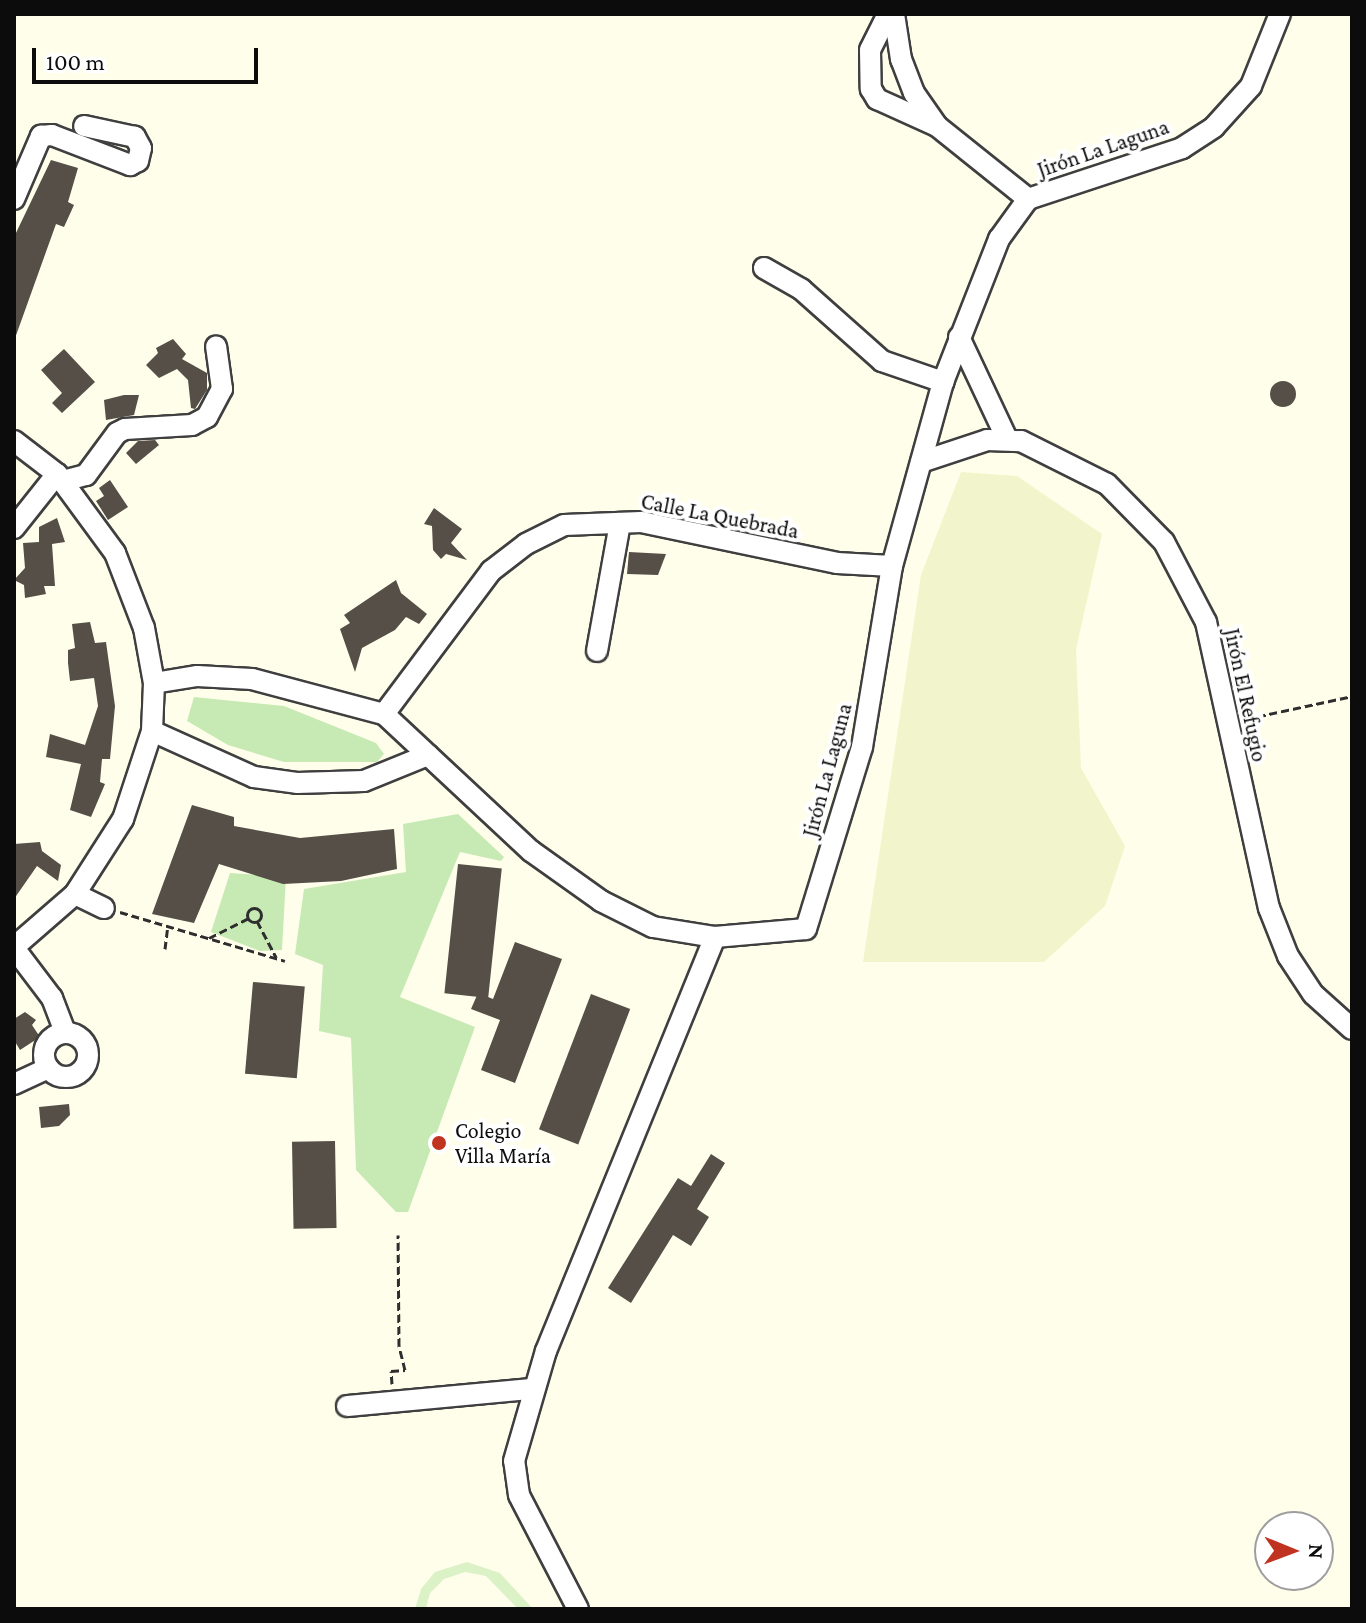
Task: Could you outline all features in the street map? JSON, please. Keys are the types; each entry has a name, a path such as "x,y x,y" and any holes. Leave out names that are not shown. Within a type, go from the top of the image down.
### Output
{"street":[{"path":"891,14 901,59 914,93 937,126"},
{"path":"891,14 870,50 871,89 877,99 937,126 1028,199"},
{"name":"Jirón La Laguna","path":"154,683 197,676 252,679 384,714 531,851 601,901 653,927 715,937 806,929 862,747 892,566 943,382 999,239 1028,199 1182,148 1214,127 1251,86 1280,14"},
{"path":"14,199 41,136 52,135 130,165 138,161 141,148 135,137 84,126"},
{"path":"764,268 801,289 882,361 943,382"},
{"path":"921,462 1006,437 959,337"},
{"path":"14,528 60,478 86,475 125,429 192,425 207,417 222,389 216,346"},
{"name":"Jirón El Refugio","path":"1006,437 1107,484 1164,542 1206,622 1269,908 1288,956 1313,994 1352,1029"},
{"path":"14,441 60,478 92,517 127,578 144,628 154,683 152,731 123,819 75,894 14,947 52,998 65,1032 85,1042 86,1065 68,1077 48,1068 14,1084"},
{"name":"Calle La Quebrada","path":"384,714 491,571 526,544 564,525 641,522 837,563 892,566"},
{"path":"597,651 620,523"},
{"path":"152,731 254,777 297,783 364,781 428,755"},
{"path":"75,894 109,909"},
{"path":"578,1609 515,1480 514,1461 532,1389 715,937"},
{"path":"48,1068 47,1042 65,1032"},
{"path":"347,1406 532,1389"}],"path":[{"path":"1226,723 1352,696"},
{"path":"249,918 250,910 257,908 261,914 257,921"},
{"path":"109,909 285,961"},
{"path":"209,938 249,918 257,921 276,958"},
{"path":"165,949 168,926"},
{"path":"393,1402 391,1371 405,1370 399,1346 398,1235"}],"green space":[{"path":"961,472 1017,476 1102,534 1076,649 1081,768 1125,846 1105,906 1044,962 863,962 921,575"},
{"path":"194,697 284,706 376,743 384,754 377,762 284,762 228,745 187,721"},
{"path":"458,814 504,857 501,861 460,852 400,997 475,1027 408,1212 396,1212 356,1170 351,1038 319,1031 323,965 295,954 304,889 406,872 403,824"},
{"path":"230,873 286,877 282,950 260,951 211,932"},
{"path":"467,1562 500,1573 533,1609 518,1609 486,1576 465,1572 444,1579 430,1593 426,1609 415,1609 421,1589 435,1572"}],"building":[{"path":"51,160 78,168 68,202 74,205 64,227 56,224 14,341 14,237"},
{"path":"173,339 186,354 182,359 207,373 207,390 195,409 191,408 188,380 177,369 159,378 146,365 158,353 156,348"},
{"path":"64,349 95,382 62,413 52,403 62,393 41,370"},
{"path":"1283,381 1292,385 1296,394 1292,403 1283,407 1274,403 1270,394 1274,385"},
{"path":"139,395 134,415 106,420 104,400"},
{"path":"155,440 159,445 136,464 126,453 138,441"},
{"path":"110,480 128,507 108,520 96,501 104,496 99,488"},
{"path":"434,508 462,529 451,543 467,560 446,554 441,559 433,550 432,526 424,524"},
{"path":"57,518 65,542 52,544 55,586 44,586 46,594 25,598 24,585 14,580 25,568 23,543 39,542 39,527"},
{"path":"629,552 666,554 658,575 627,574"},
{"path":"396,580 401,593 427,614 419,624 406,617 395,630 362,648 355,672 340,629 350,623 344,615"},
{"path":"90,622 95,643 106,642 115,706 110,759 102,759 100,782 105,784 91,817 70,810 81,764 46,757 50,734 85,745 98,706 94,678 70,681 68,663 68,650 75,648 72,624"},
{"path":"192,805 234,817 234,826 300,838 394,829 397,869 341,881 283,884 219,864 194,923 152,914"},
{"path":"40,842 42,851 61,865 58,881 37,866 14,899 14,844"},
{"path":"458,864 502,869 488,998 444,993"},
{"path":"515,942 562,959 515,1083 481,1070 500,1020 471,1009 478,993 493,999"},
{"path":"253,982 305,987 297,1078 245,1074"},
{"path":"591,994 630,1009 578,1144 539,1129"},
{"path":"25,1012 36,1020 32,1025 40,1037 20,1050 14,1040 14,1019"},
{"path":"69,1104 70,1115 59,1126 41,1128 39,1107"},
{"path":"335,1141 337,1228 294,1229 292,1142"},
{"path":"711,1154 725,1163 697,1209 709,1217 691,1246 673,1235 631,1303 608,1288 678,1178 691,1186"}],"place":[{"name":"Colegio Villa María","path":"439,1143"}]}
